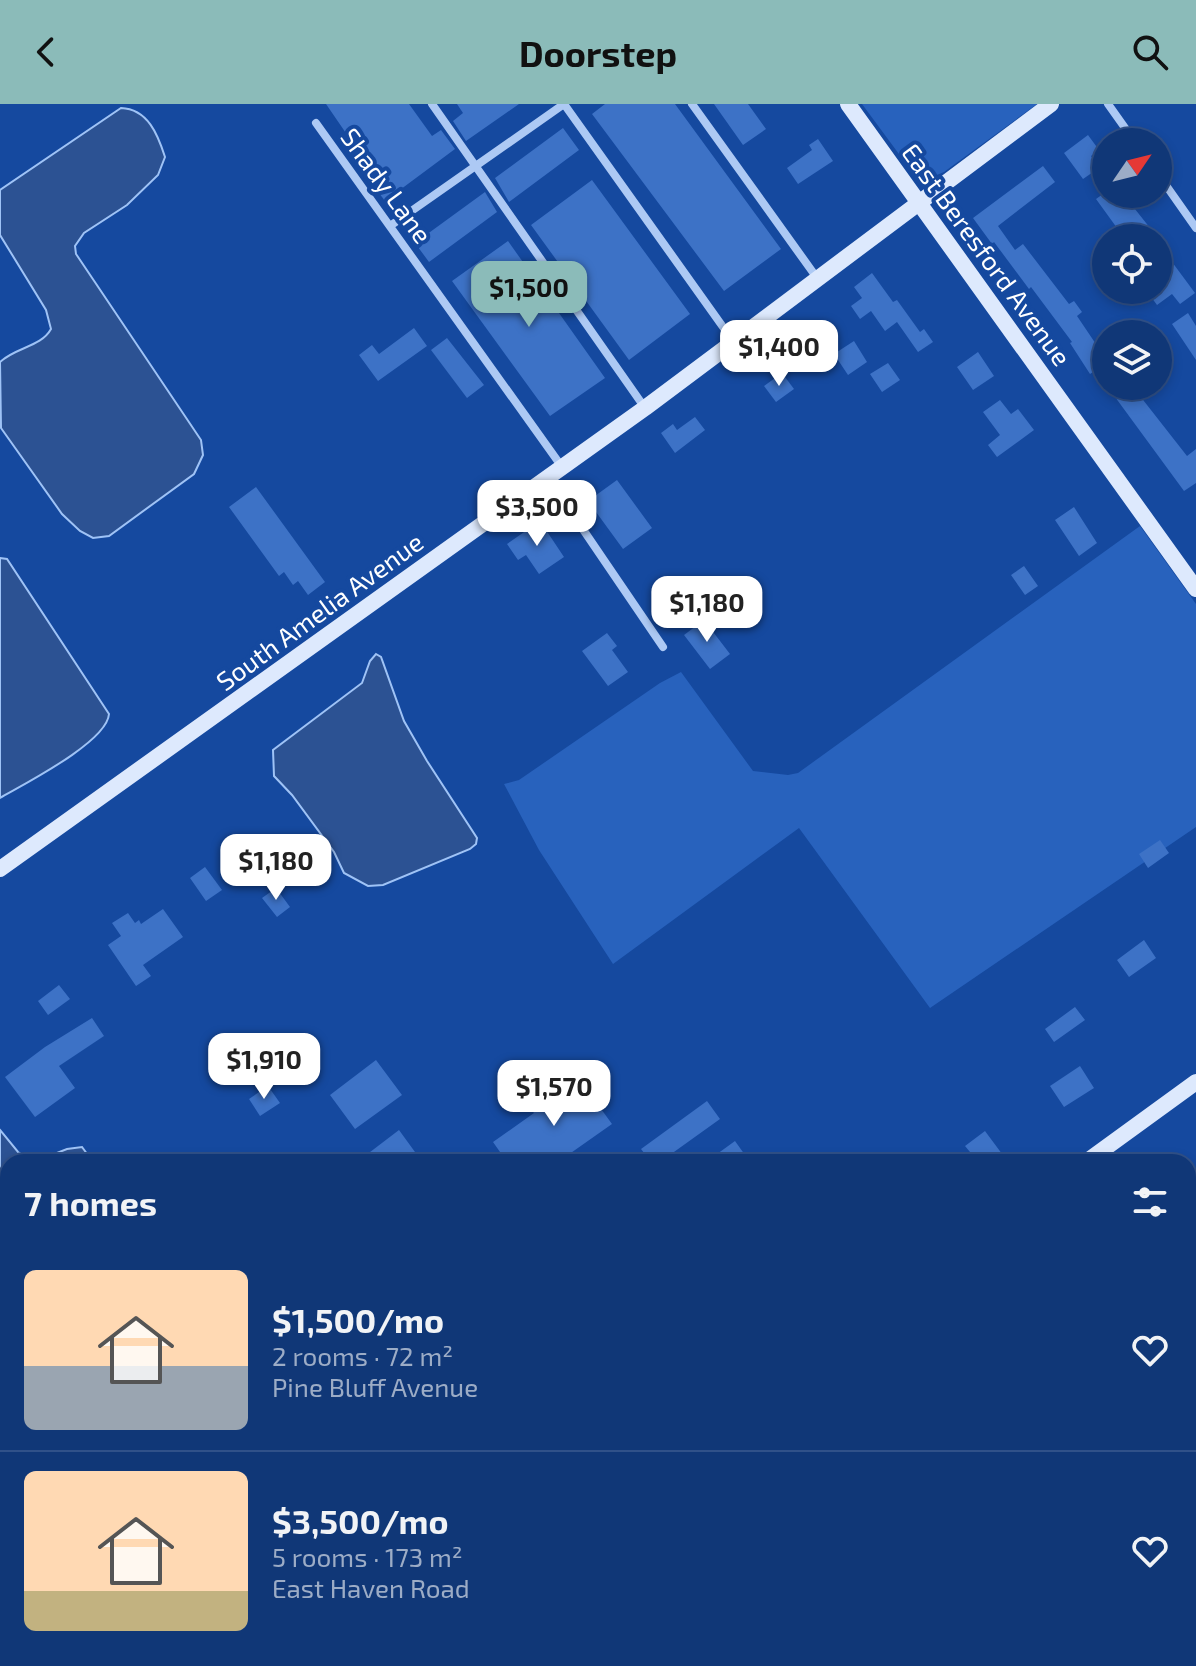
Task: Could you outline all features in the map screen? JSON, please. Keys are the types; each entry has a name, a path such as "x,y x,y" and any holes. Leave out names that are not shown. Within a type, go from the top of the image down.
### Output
{"street":[{"path":"432,104 645,408"},
{"path":"390,226 564,104 733,341"},
{"path":"692,104 817,278"},
{"name":"East Beresford Avenue","path":"848,104 1196,589"},
{"name":"South Amelia Avenue","path":"0,869 645,408 1051,104"},
{"path":"1108,104 1125,128"},
{"name":"Shady Lane","path":"316,123 563,467"},
{"path":"1172,194 1196,228"},
{"path":"548,478 663,647"},
{"path":"1097,1154 1196,1082"}],"shaded area":[{"path":"862,104 1037,104 944,172 927,179 910,169"},
{"path":"121,108 130,109 145,118 155,132 165,157 158,175 127,205 84,233 75,246 76,254 201,440 203,455 194,474 109,536 93,538 80,531 62,514 1,428 0,362 41,340 51,329 46,310 0,235 0,190"},
{"path":"1140,526 1196,604 1196,827 930,1008 799,828 613,964 539,850 504,784 519,780 660,683 681,672 753,771 788,775 798,773"},
{"path":"0,558 7,559 109,714 105,725 80,749 0,798"},
{"path":"376,654 381,657 404,721 477,838 470,849 383,885 368,886 344,873 334,852 274,776 273,750 362,683"},
{"path":"0,1130 21,1154 0,1154"},
{"path":"82,1147 87,1154 54,1154 67,1149"}],"building":[{"path":"326,104 409,104 432,136 441,130 455,149 385,201 370,181 376,177"},
{"path":"457,104 519,104 466,141 453,121 463,113"},
{"path":"605,104 675,104 781,249 724,291 592,114"},
{"path":"714,104 748,104 766,129 743,145"},
{"path":"563,128 579,150 509,202 495,178"},
{"path":"1088,135 1092,140 1092,173 1083,179 1064,153"},
{"path":"818,139 833,161 798,184 787,168 812,150 809,145"},
{"path":"1043,166 1055,182 998,226 1015,250 1023,244 1069,304 1074,301 1082,312 1077,316 1092,338 1092,373 1090,374 1072,342 1031,287 1029,289 973,218"},
{"path":"592,180 690,314 629,360 531,225"},
{"path":"485,192 497,212 429,262 415,243"},
{"path":"1103,208 1134,208 1147,224 1122,224 1114,224"},
{"path":"508,241 605,378 550,416 452,281"},
{"path":"1172,262 1195,293 1180,304 1172,294"},
{"path":"872,273 893,302 897,300 920,332 924,329 933,342 918,352 897,322 885,331 871,311 860,319 851,306 862,298 854,287"},
{"path":"1188,313 1196,326 1196,360 1172,324"},
{"path":"414,328 427,346 378,381 359,355 372,345 379,354"},
{"path":"447,338 484,385 467,398 431,350"},
{"path":"854,341 867,362 848,375 834,354"},
{"path":"978,352 994,376 973,390 957,367"},
{"path":"888,363 900,380 882,392 870,374"},
{"path":"782,373 794,389 776,402 764,386"},
{"path":"1000,400 1011,414 1018,409 1034,430 997,457 988,445 1000,435 983,412"},
{"path":"1117,400 1143,400 1187,456 1196,449 1196,483 1184,491"},
{"path":"695,417 705,430 675,453 661,433 673,424 677,430"},
{"path":"617,480 652,528 623,549 588,501"},
{"path":"256,487 325,582 308,595 298,581 293,585 284,572 279,576 229,507"},
{"path":"1074,507 1097,543 1079,556 1055,520"},
{"path":"540,521 564,557 539,574 526,555 518,560 507,544"},
{"path":"1024,566 1038,586 1025,595 1011,575"},
{"path":"704,620 730,654 710,669 684,635"},
{"path":"607,633 617,646 612,650 628,672 608,686 582,651"},
{"path":"1160,840 1169,853 1148,868 1139,854"},
{"path":"251,844 267,866 249,878 234,856"},
{"path":"205,867 222,890 206,901 190,878"},
{"path":"276,888 290,907 277,917 262,898"},
{"path":"163,909 183,937 143,965 151,976 136,986 108,945 121,936 112,923 128,913 135,923 139,920 141,924"},
{"path":"1144,940 1156,958 1129,977 1117,960"},
{"path":"59,985 70,999 48,1015 38,1001"},
{"path":"1075,1007 1085,1020 1054,1042 1045,1029"},
{"path":"92,1018 104,1036 59,1066 75,1088 35,1117 5,1077"},
{"path":"376,1060 402,1095 355,1129 330,1095"},
{"path":"1080,1066 1094,1088 1064,1107 1050,1086"},
{"path":"580,1080 612,1124 569,1154 501,1154 493,1142 534,1113 528,1106 548,1092 553,1099"},
{"path":"268,1086 280,1103 260,1116 249,1099"},
{"path":"707,1101 720,1119 671,1154 645,1154 641,1149"},
{"path":"399,1130 415,1152 412,1154 368,1154"},
{"path":"985,1131 1002,1154 967,1154 970,1152 965,1146"},
{"path":"735,1141 744,1154 717,1154"}]}
